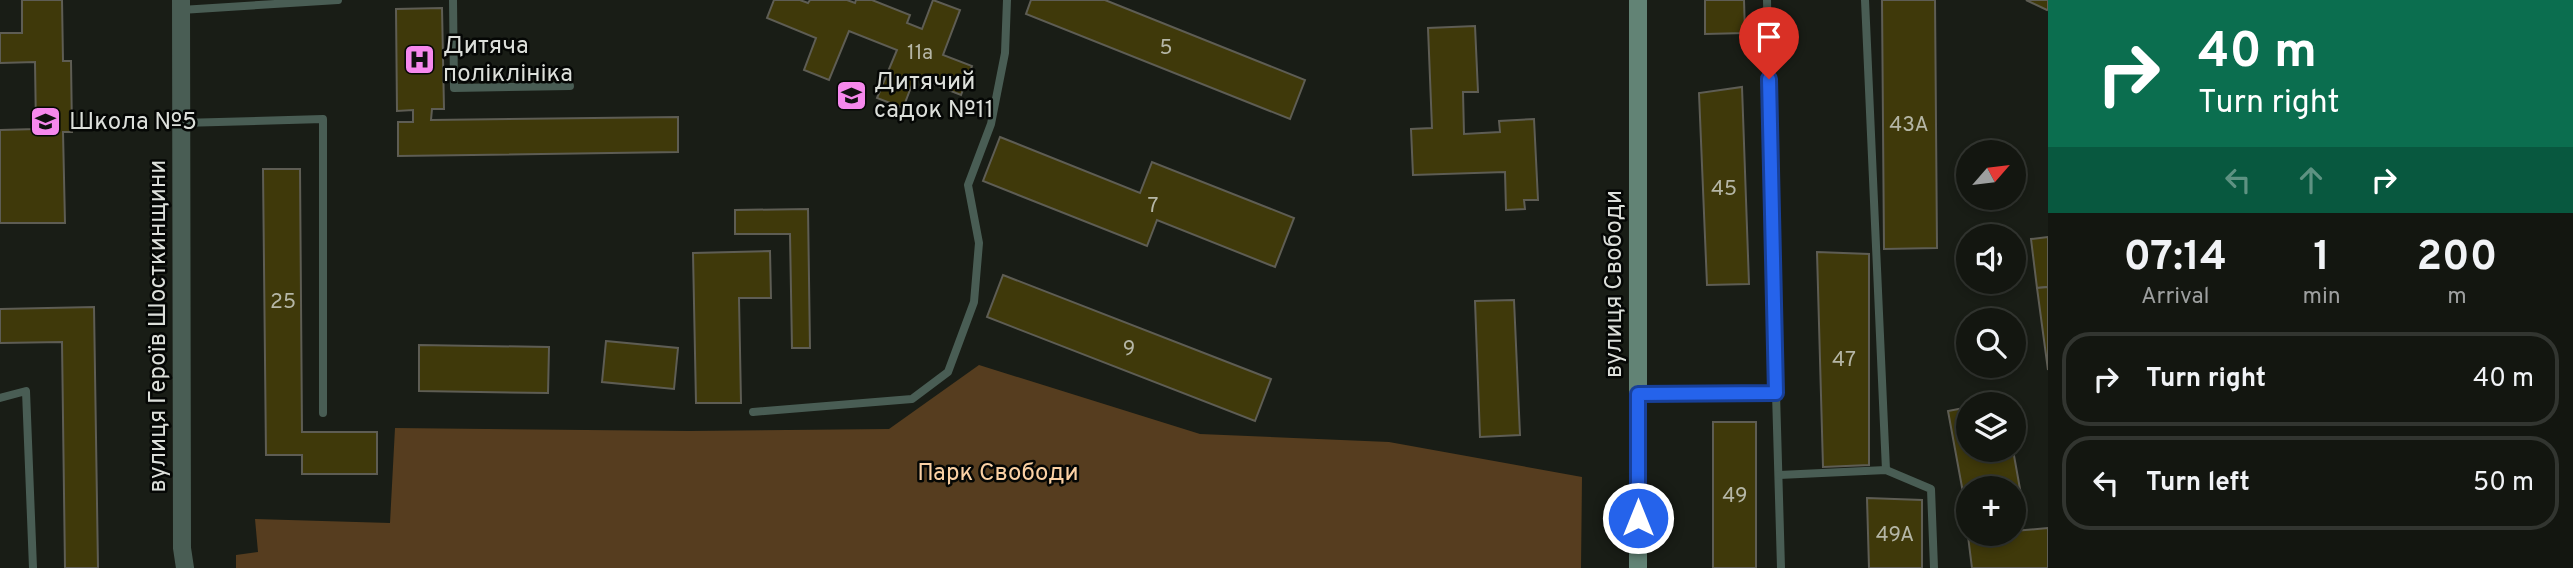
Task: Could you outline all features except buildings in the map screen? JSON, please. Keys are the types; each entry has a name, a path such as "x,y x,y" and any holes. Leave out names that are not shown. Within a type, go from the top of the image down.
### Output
{"main road":[{"name":"вулиця Свободи","path":"1637,0 1638,568"}],"street":[{"name":"вулиця Героїв Шосткинщини","path":"181,5 182,548 185,568"}],"lane":[{"path":"181,5 338,0"},
{"path":"453,0 454,88 570,86"},
{"path":"753,412 912,398 948,372 974,302 979,243 968,185 991,124 1005,53 1007,0"},
{"path":"1768,0 1781,568"},
{"path":"1865,0 1886,470"},
{"path":"181,123 323,119 323,413"},
{"path":"0,398 26,391 33,568"},
{"path":"1638,394 1776,393"},
{"path":"1779,475 1886,470 1931,489 1934,568"}],"green space":[{"name":"Парк Свободи","path":"979,365 1200,434 1389,442 1582,477 1581,568 236,568 236,555 258,552 255,519 390,523 395,428 689,431 889,429"}],"place":[{"name":"Дитяча поліклініка","path":"420,59"},
{"name":"Дитячий садок №11","path":"851,95"},
{"name":"Школа №5","path":"46,121"}],"route":[{"path":"1638,518 1638,394 1776,393 1769,79"}]}
